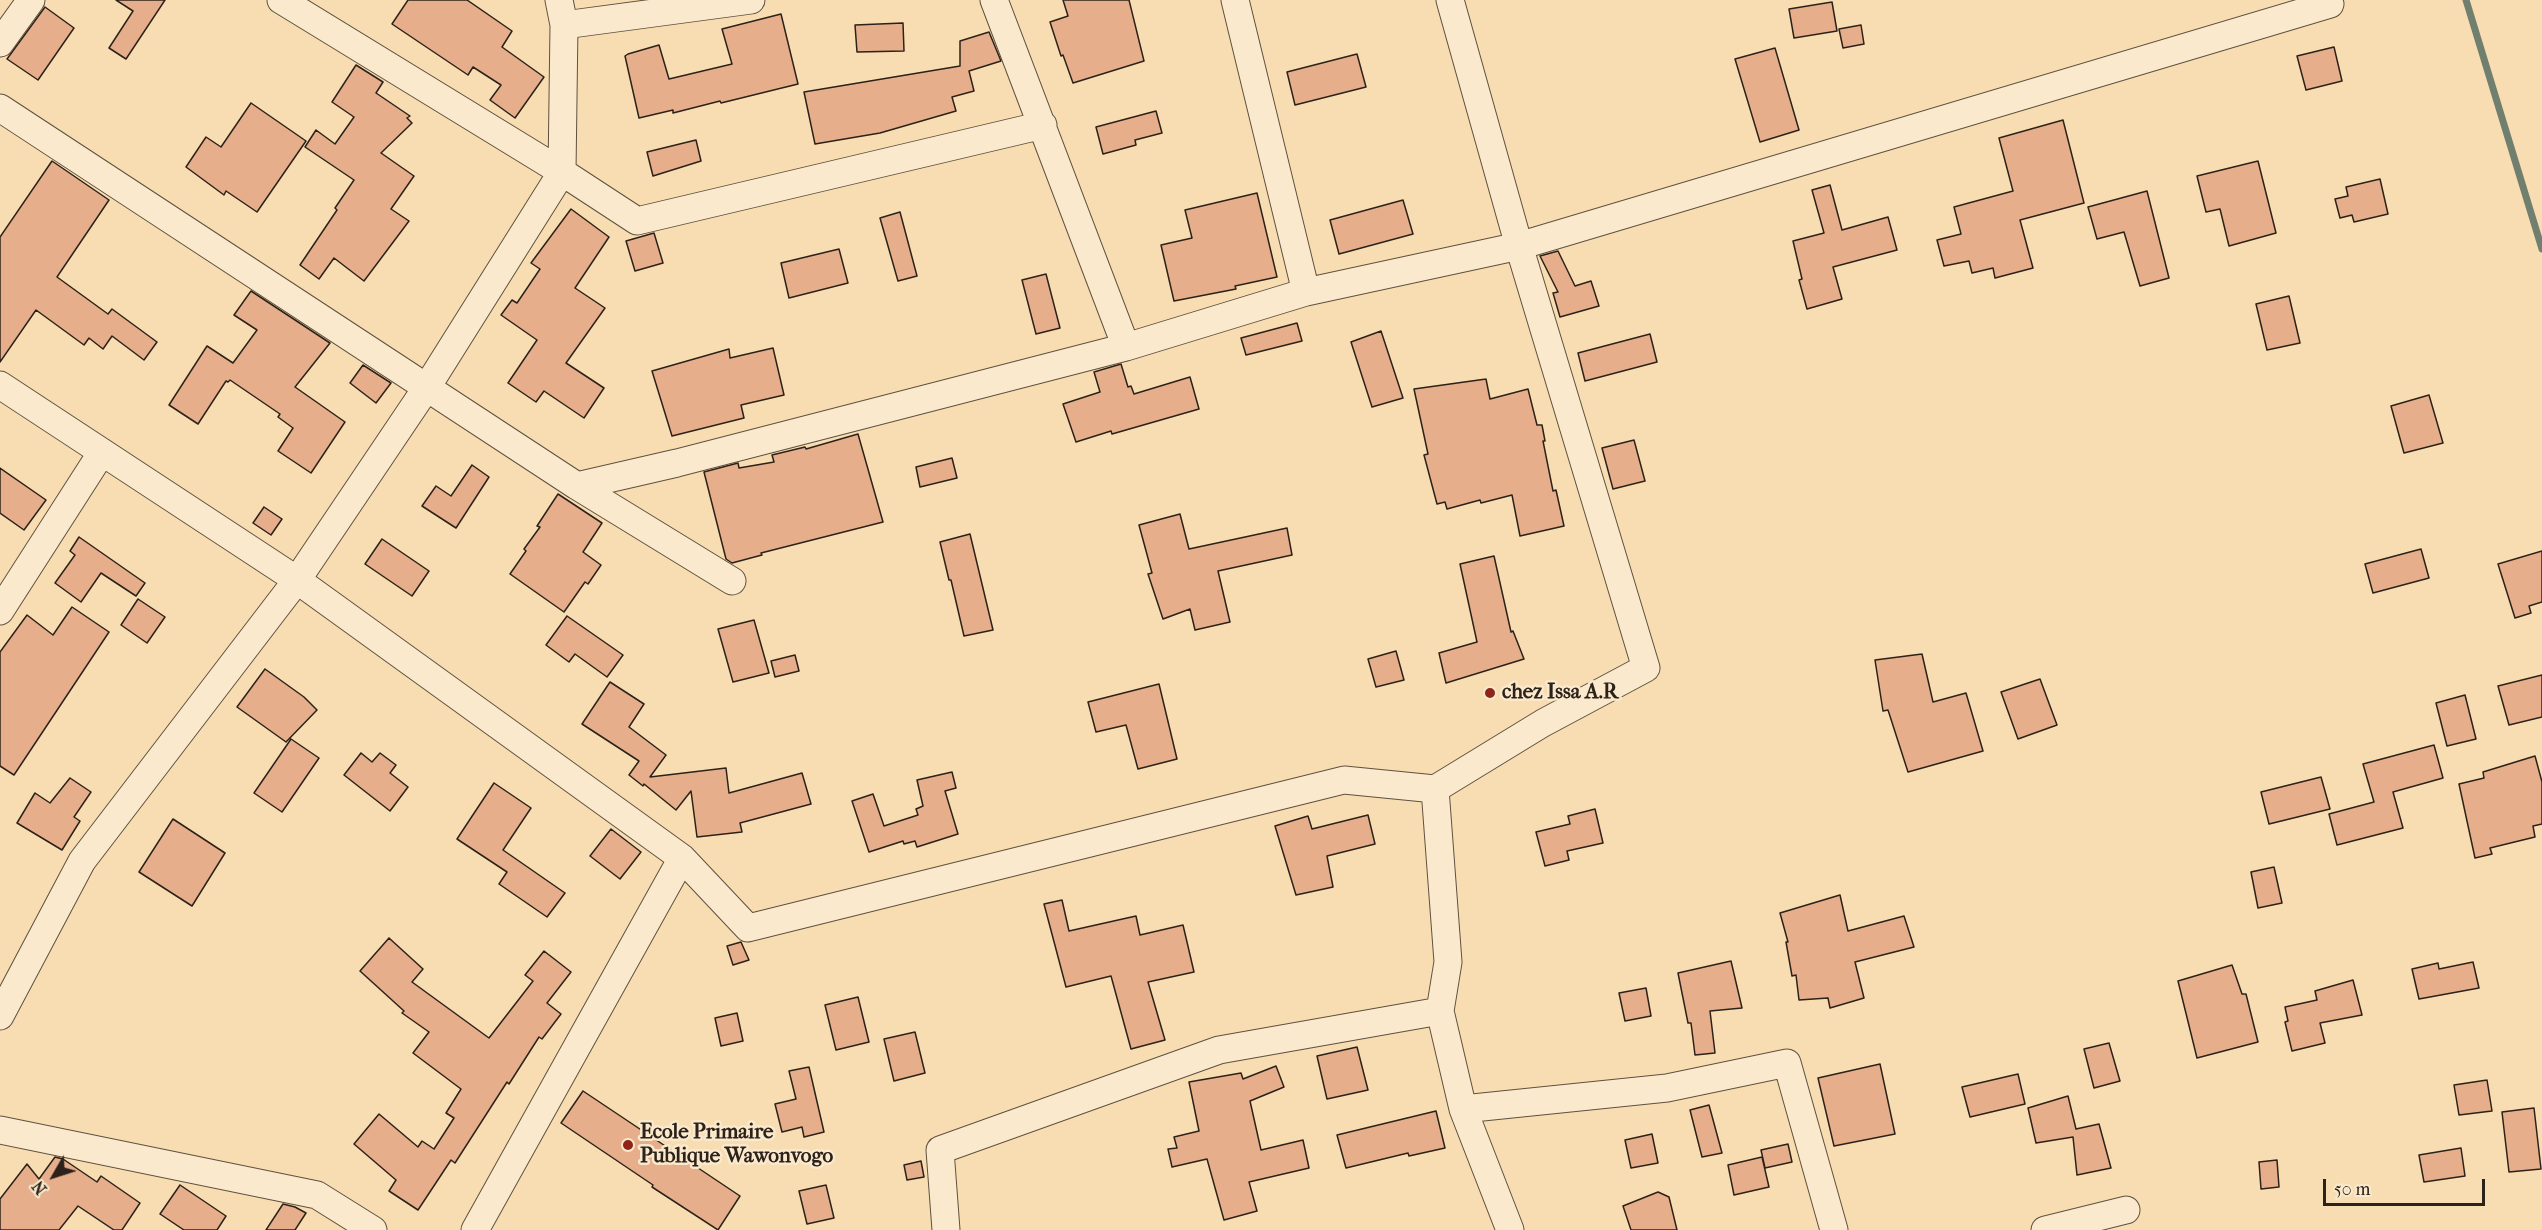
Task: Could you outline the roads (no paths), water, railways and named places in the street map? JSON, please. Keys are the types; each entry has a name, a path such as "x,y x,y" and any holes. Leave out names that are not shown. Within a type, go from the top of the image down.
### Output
{"street":[{"path":"0,43 32,0"},
{"path":"281,0 562,172 637,221 1043,125"},
{"path":"0,1016 8,983 82,861 297,580 427,387 562,172 562,13 751,0"},
{"path":"994,0 1126,347"},
{"path":"1236,0 1306,292"},
{"path":"0,385 297,580 682,858 748,928 1344,780 1435,789 1543,723 1646,668 1519,246 1450,0"},
{"path":"577,486 677,463 1126,347 1306,292 1519,246 2330,4"},
{"path":"0,108 577,486 732,581"},
{"path":"0,611 102,452"},
{"path":"1435,789 1448,962 1440,1011 1463,1109 1510,1230"},
{"path":"475,1230 682,858"},
{"path":"946,1230 940,1150 1219,1050 1440,1011"},
{"path":"1463,1109 1667,1088 1786,1064 1834,1230"},
{"path":"0,1130 317,1195 373,1230"},
{"path":"2045,1230 2126,1210"}],"waterway":[{"path":"2466,0 2542,249"}],"place":[{"name":"chez Issa A.R","path":"1490,693"},
{"name":"Ecole Primaire Publique Wawonvogo","path":"628,1145"}]}
